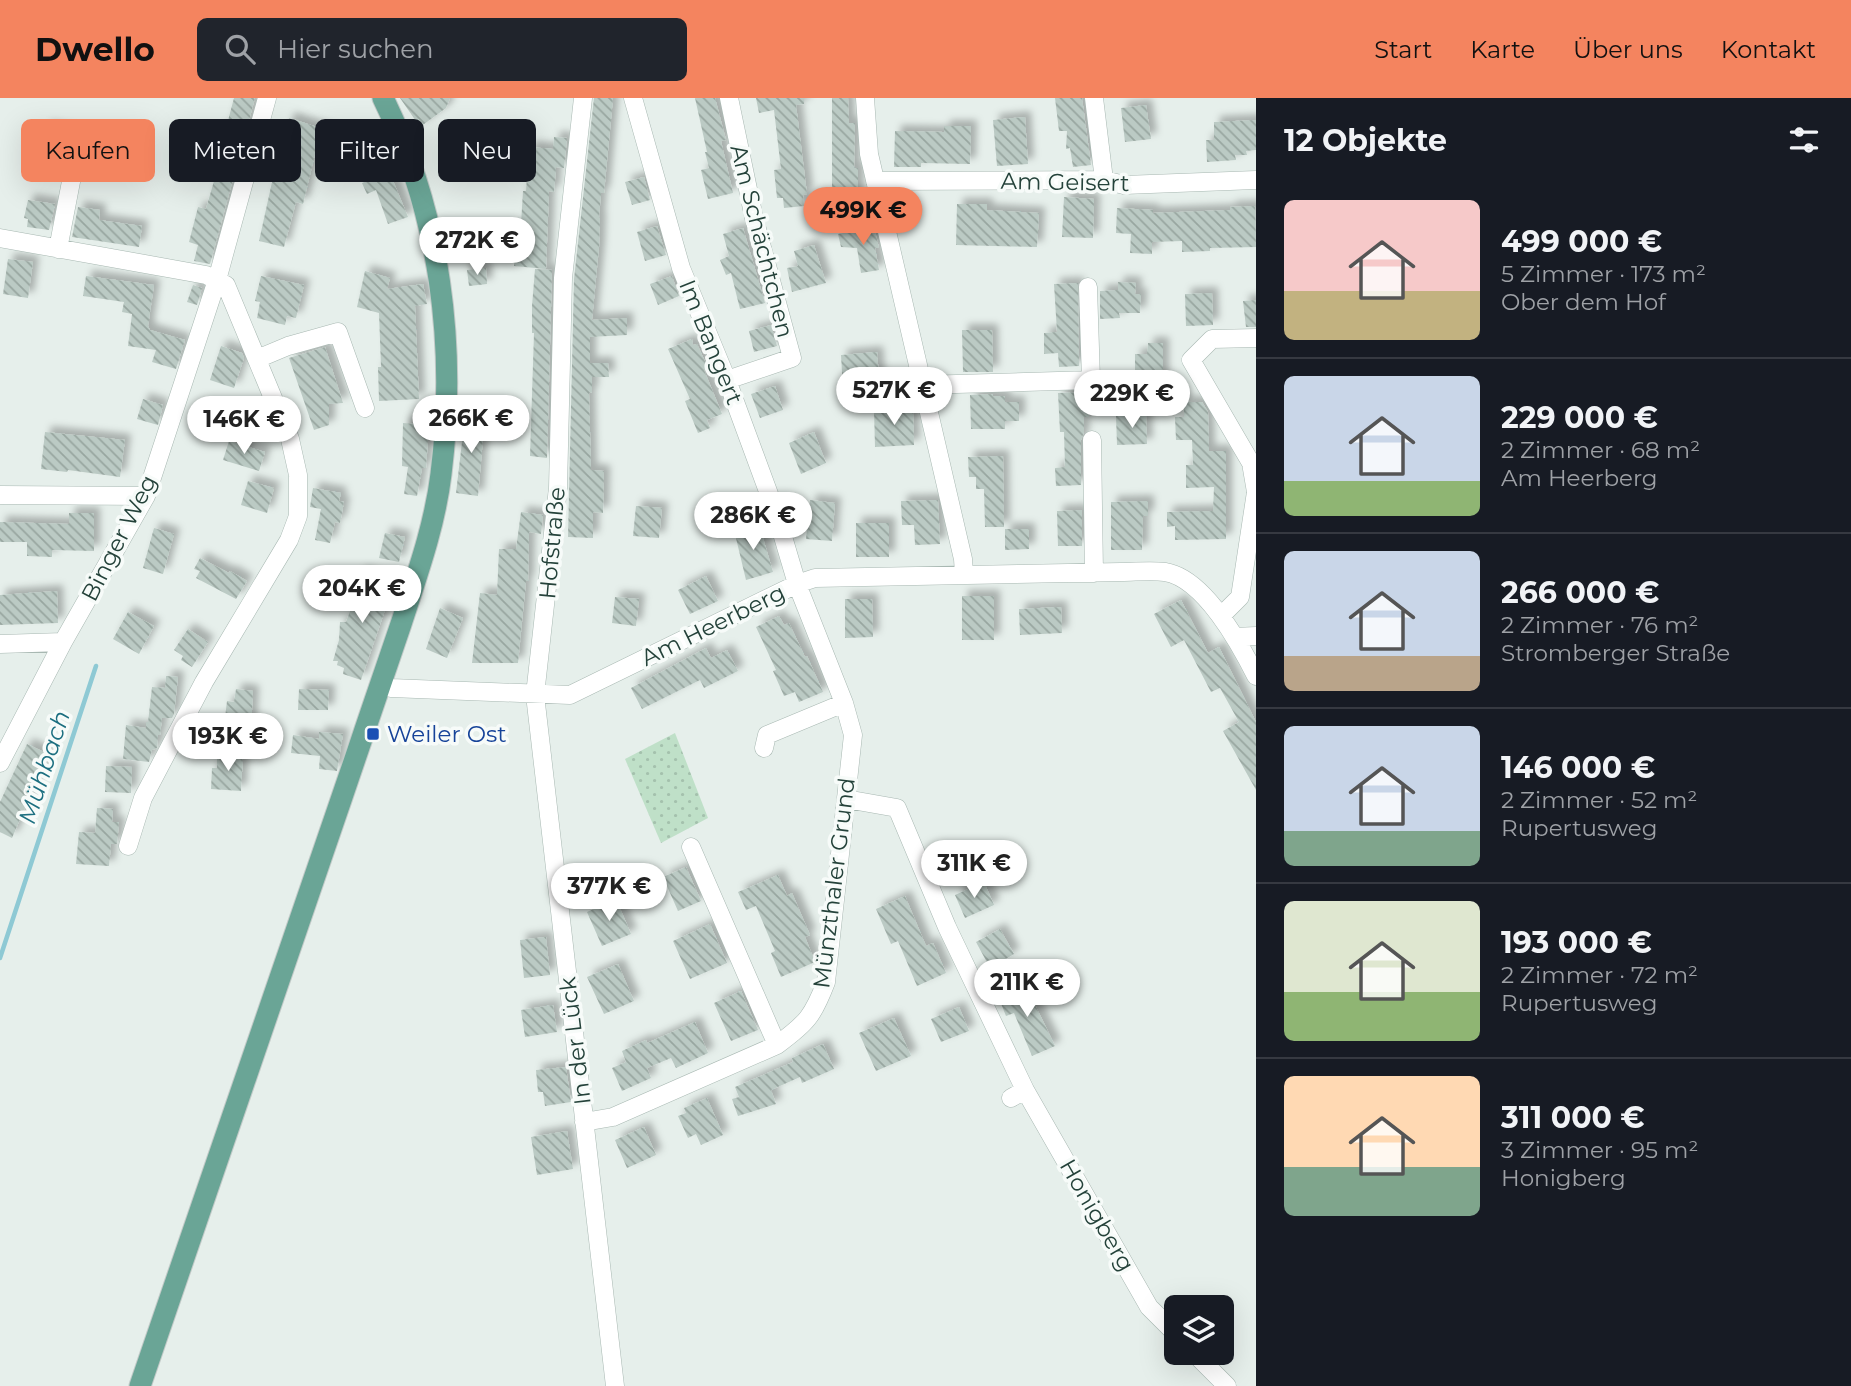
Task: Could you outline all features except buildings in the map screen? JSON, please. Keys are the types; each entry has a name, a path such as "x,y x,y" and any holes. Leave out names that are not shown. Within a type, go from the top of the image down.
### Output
{"main road":[{"path":"140,1386 381,684 429,533 441,476 447,400 444,316 431,231 410,157 383,98"}],"street":[{"name":"Binger Weg","path":"0,763 63,642 146,496 217,280 267,98"},
{"name":"Hofstraße","path":"535,695 558,488 563,278 583,98"},
{"name":"Im Bangert","path":"633,98 681,268 727,380 776,513 797,584"},
{"name":"Am Schächtchen","path":"727,380 792,358 754,218 729,98"},
{"path":"865,98 869,154 963,559 964,574"},
{"path":"1094,98 1104,180"},
{"name":"Am Geisert","path":"875,181 1104,180 1124,185 1256,180"},
{"path":"58,249 71,182"},
{"path":"0,238 206,275 226,285 290,439 298,475 298,516 289,540 204,682 143,798 128,846"},
{"path":"921,385 1091,380 1088,287"},
{"path":"257,359 288,346 338,332 365,408"},
{"path":"1222,615 1240,597 1256,492 1251,463 1191,360 1212,339 1256,338"},
{"path":"1092,440 1094,573"},
{"path":"0,495 146,496"},
{"name":"Am Heerberg","path":"381,684 391,688 570,695 797,584 815,578 1167,572 1185,580 1222,615 1256,676"},
{"name":"Münzthaler Grund","path":"584,1122 613,1117 777,1045 801,1027 815,1011 826,982 852,735 844,704 797,584"},
{"path":"1235,637 1256,636"},
{"path":"0,644 63,642"},
{"name":"In der Lück","path":"535,695 615,1386"},
{"path":"764,748 767,734 844,704"},
{"name":"Honigberg","path":"846,799 897,808 1018,1094 1149,1307 1164,1322"},
{"path":"691,847 777,1045"},
{"path":"1206,1365 1227,1386"}],"green space":[{"path":"675,733 708,818 661,843 625,759"}],"waterway":[{"name":"Mühbach","path":"0,958 96,666"}],"place":[{"name":"Weiler Ost","path":"373,734"}]}
